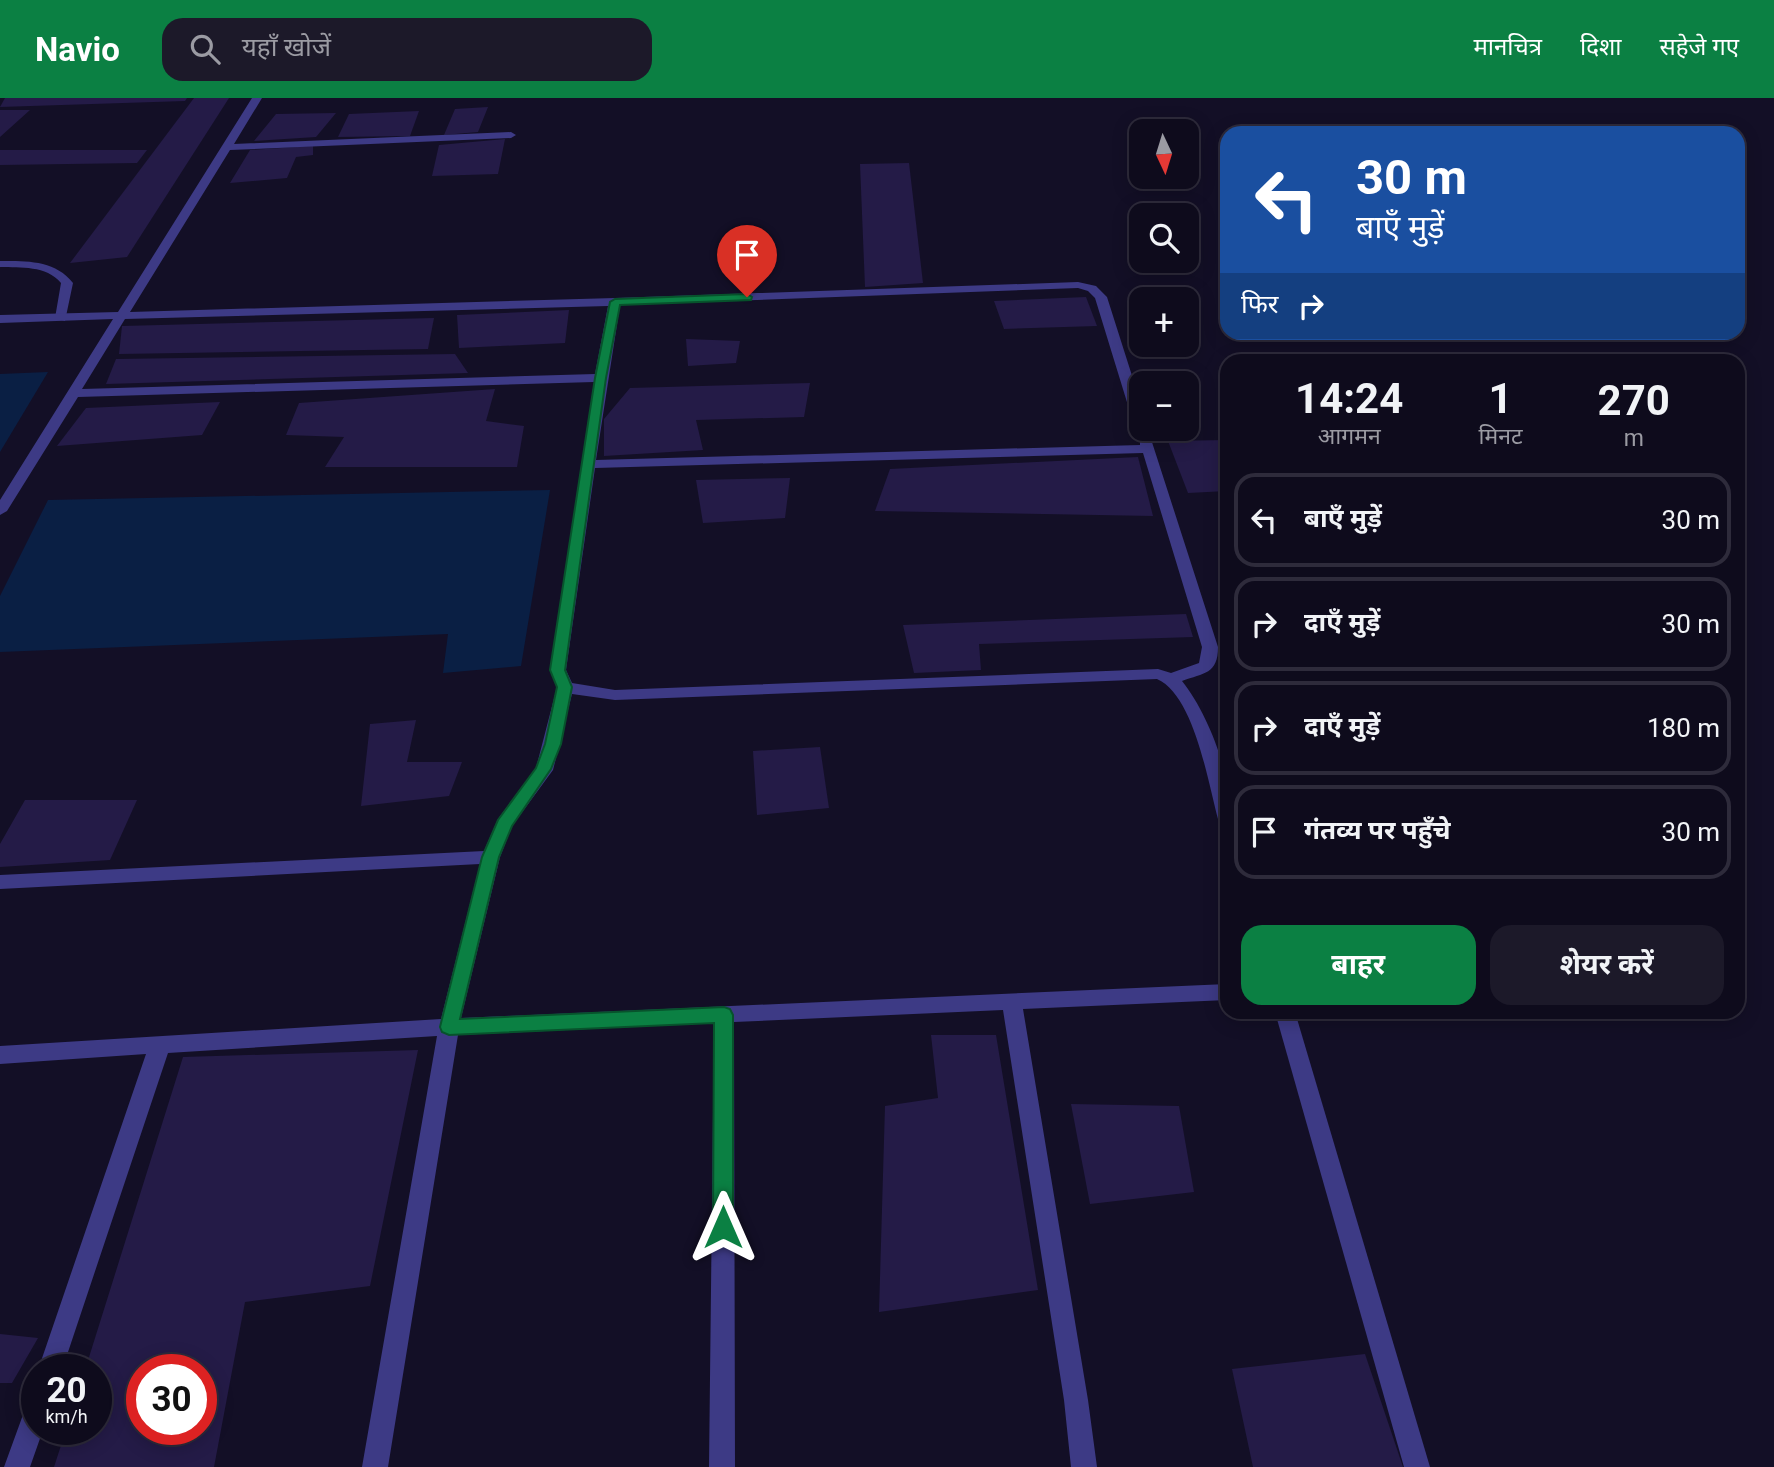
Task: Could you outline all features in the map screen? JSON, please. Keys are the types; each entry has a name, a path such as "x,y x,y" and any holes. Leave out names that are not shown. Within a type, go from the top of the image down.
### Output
{"street":[{"path":"0,511 257,98"},
{"path":"226,147 511,135"},
{"path":"0,264 38,266 60,275 67,284 61,318"},
{"path":"0,319 615,302 1063,285 1091,288 1101,297 1129,386"},
{"path":"375,1467 432,1142 449,1027 491,857 504,824 544,769 553,744 565,687 558,670 601,378 615,302"},
{"path":"71,393 601,378"},
{"path":"1146,441 1210,648 1210,660 1206,667 1170,679"},
{"path":"588,464 1148,449"},
{"path":"565,687 587,693 615,695 1149,673 1170,679 1185,695 1200,731 1220,796"},
{"path":"0,883 491,857"},
{"path":"0,1055 449,1027 1220,992"},
{"path":"1012,1002 1076,1400 1084,1467"},
{"path":"722,1467 724,1015"},
{"path":"1287,1019 1417,1467"},
{"path":"55,1354 160,1045"},
{"path":"17,1467 25,1445"}],"water":[{"path":"48,372 0,452 0,374"},
{"path":"550,490 521,666 443,673 448,634 0,652 0,596 48,500"}],"building":[{"path":"5,98 187,98 185,101 0,107"},
{"path":"194,98 229,98 127,257 70,263"},
{"path":"488,107 478,132 444,135 455,109"},
{"path":"0,110 30,110 0,137"},
{"path":"419,111 410,136 338,137 349,114"},
{"path":"336,113 316,137 254,141 276,114"},
{"path":"505,139 498,174 432,176 439,145"},
{"path":"313,146 313,155 296,157 287,178 230,183 250,150"},
{"path":"0,150 147,150 137,163 0,165"},
{"path":"909,163 923,283 865,287 860,164"},
{"path":"1086,297 1097,326 1004,329 994,301"},
{"path":"569,310 565,343 459,348 457,315"},
{"path":"434,318 428,349 119,354 122,326"},
{"path":"686,339 740,341 736,363 688,366"},
{"path":"455,354 468,373 106,384 116,359"},
{"path":"810,383 804,417 696,420 703,450 604,456 604,419 630,388"},
{"path":"495,389 486,421 524,426 517,467 325,467 344,437 286,435 299,403"},
{"path":"220,402 202,435 57,446 86,408"},
{"path":"1220,440 1220,491 1188,493 1168,441"},
{"path":"1138,457 1153,516 875,511 890,469"},
{"path":"790,478 785,518 703,523 696,480"},
{"path":"1186,614 1193,637 979,644 981,670 914,673 903,625"},
{"path":"416,720 407,762 462,762 449,796 361,806 370,724"},
{"path":"820,747 829,808 757,815 753,751"},
{"path":"25,800 137,800 110,860 0,867 0,844"},
{"path":"931,1035 996,1035 1038,1290 879,1312 885,1106 938,1098"},
{"path":"418,1050 370,1286 245,1302 214,1467 54,1467 61,1445 112,1445 112,1354 90,1354 183,1057"},
{"path":"1071,1104 1179,1106 1194,1192 1090,1204"},
{"path":"0,1334 38,1338 29,1354 21,1354 21,1367 12,1383 0,1383"},
{"path":"1365,1354 1403,1467 1253,1467 1232,1369"}],"route":[{"path":"723,1227 724,1015 449,1027 491,857 504,824 544,769 553,744 565,687 559,678 558,670 601,378 615,302 747,297"}]}
